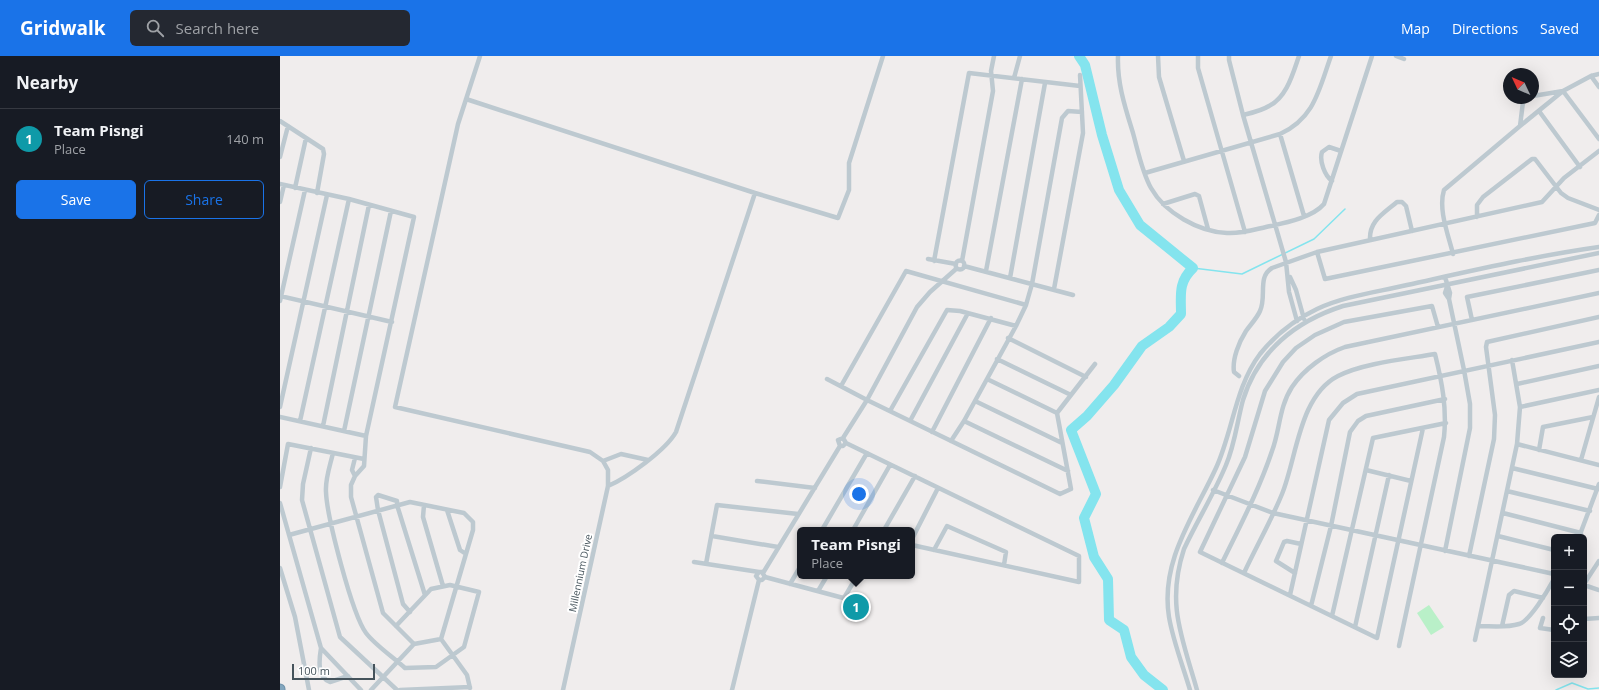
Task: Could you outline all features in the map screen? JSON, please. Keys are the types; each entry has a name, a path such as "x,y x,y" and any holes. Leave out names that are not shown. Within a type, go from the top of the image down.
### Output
{"street":[{"path":"480,56 458,124 395,407 590,452 603,461 621,454 648,460"},
{"path":"466,99 755,193 838,218 849,190 849,163 883,56"},
{"path":"928,259 956,266 961,270 993,91 993,76 991,71 994,56"},
{"path":"1014,78 1020,56"},
{"path":"1118,56 1118,74 1123,99 1145,173 1151,188 1163,204 1184,220 1226,234 1245,232 1275,225 1316,212 1324,204 1372,56"},
{"path":"1158,56 1159,77 1184,161"},
{"path":"1198,56 1198,68 1245,232"},
{"path":"1230,56 1228,60 1250,142 1286,262 1291,298 1299,325"},
{"path":"1243,115 1270,106 1279,99 1287,87 1299,56"},
{"path":"1145,173 1280,134 1292,128 1309,113 1331,56"},
{"path":"1396,56 1404,59"},
{"path":"934,261 969,73 1080,86"},
{"path":"1453,254 1442,206 1444,190 1563,91 1591,76 1599,74"},
{"path":"1054,289 1083,133 1080,75"},
{"path":"1591,76 1599,87"},
{"path":"986,271 1022,79"},
{"path":"1010,278 1045,83"},
{"path":"1539,95 1563,91"},
{"path":"1563,91 1599,139"},
{"path":"1520,126 1522,104"},
{"path":"951,441 964,421 1026,305 1032,284 1062,118 1068,111 1082,112"},
{"path":"1539,111 1580,167"},
{"path":"280,121 323,149 324,154 317,193"},
{"path":"280,157 288,126"},
{"path":"1280,134 1304,216"},
{"path":"295,188 306,138"},
{"path":"1332,181 1326,175 1321,156 1322,152 1329,147 1341,151"},
{"path":"1239,376 1234,372 1234,359 1246,332 1260,311 1263,301 1263,278 1267,271 1286,262 1317,252 1542,202 1555,187 1599,151"},
{"path":"1477,216 1476,205 1483,197 1532,159 1535,159 1555,187 1568,198 1599,210"},
{"path":"280,202 282,185 327,196 349,199 414,217 366,436 364,466 354,476 351,485 351,497 355,517 383,613 414,644"},
{"path":"305,190 280,298 303,300 392,322"},
{"path":"608,486 619,482 672,440 676,432 755,193"},
{"path":"1163,204 1195,194 1199,196 1208,229"},
{"path":"280,407 327,196"},
{"path":"300,421 349,199"},
{"path":"1370,240 1370,230 1372,224 1397,202 1402,202 1406,206 1412,231"},
{"path":"323,426 369,205"},
{"path":"344,431 390,211"},
{"path":"1317,252 1325,280 1595,223 1599,215"},
{"path":"1190,690 1169,617 1170,573 1177,547 1219,462 1238,398 1250,369 1260,354 1280,333 1297,319 1342,300 1445,277 1599,247"},
{"path":"1197,690 1176,615 1177,575 1184,550 1214,490 1233,446 1243,400 1255,372 1264,358 1284,337 1305,321 1343,306 1446,286 1599,253"},
{"path":"840,446 838,440 843,438 867,400 917,308 956,266 963,263 1010,278 1073,295"},
{"path":"841,386 906,270 1026,305"},
{"path":"1472,320 1467,297 1599,270"},
{"path":"1289,275 1298,297 1305,321"},
{"path":"1445,277 1446,293 1449,299 1470,404 1470,428 1445,551"},
{"path":"1222,563 1251,505 1273,450 1282,408 1292,387 1323,357 1336,350 1599,293"},
{"path":"1291,298 1298,297"},
{"path":"1423,428 1377,638 1200,552 1228,496 1245,457 1265,391 1276,371 1296,348 1315,334 1344,322 1432,306 1438,327"},
{"path":"890,411 947,310 991,318 1016,326"},
{"path":"910,421 968,313"},
{"path":"1469,556 1494,439 1496,415 1486,347 1487,342 1599,317"},
{"path":"932,432 991,318"},
{"path":"1008,338 1086,377"},
{"path":"1290,595 1329,420 1335,411 1357,394 1599,342"},
{"path":"1244,573 1273,513 1290,472 1304,417 1315,396 1337,377 1357,369 1435,354 1445,399 1446,423 1399,646"},
{"path":"997,359 1071,395"},
{"path":"1475,640 1518,444 1520,406 1512,360"},
{"path":"827,379 1060,494 1071,489 1057,413 1095,364"},
{"path":"1517,384 1599,366"},
{"path":"986,380 1057,413"},
{"path":"1520,406 1599,390"},
{"path":"1581,460 1599,397"},
{"path":"1311,606 1331,526 1350,432 1354,425 1366,416 1445,399"},
{"path":"975,401 1062,443"},
{"path":"280,416 366,436"},
{"path":"1539,450 1543,427 1593,417"},
{"path":"964,421 1068,470"},
{"path":"1332,616 1353,531 1373,438 1446,423"},
{"path":"843,438 846,443 1079,556 1079,582 915,546"},
{"path":"732,690 759,580 762,580 762,574 840,446 846,443"},
{"path":"280,487 288,444 364,459"},
{"path":"1518,444 1599,465"},
{"path":"311,448 303,484 302,500 340,637 397,690"},
{"path":"332,453 326,480 326,492 331,523 354,609 366,633 405,668 436,667 464,647 479,592 457,586 443,586 431,589 396,626"},
{"path":"824,527 867,453"},
{"path":"354,476 352,470 355,458"},
{"name":"Millennium Drive","path":"563,690 608,486 608,470 603,461"},
{"path":"855,527 890,465"},
{"path":"1512,468 1598,487 1580,534"},
{"path":"1366,470 1411,481"},
{"path":"1355,627 1389,475"},
{"path":"886,527 915,476"},
{"path":"757,481 814,488"},
{"path":"1207,487 1273,513 1551,573"},
{"path":"915,534 938,488"},
{"path":"1507,491 1590,511"},
{"path":"410,612 403,604 378,510 376,498 378,495 397,501 425,595"},
{"path":"289,535 410,502 464,513 473,522 466,554 441,639"},
{"path":"280,503 321,648 318,666 326,681 330,682 348,676"},
{"path":"424,505 423,517 443,586"},
{"path":"706,564 717,505 798,514"},
{"path":"448,510 460,550 466,554"},
{"path":"1503,513 1576,534"},
{"path":"934,550 947,526 1006,552 1004,565"},
{"path":"712,536 778,547"},
{"path":"1498,536 1551,549"},
{"path":"1295,573 1276,561 1284,542 1288,541 1301,544"},
{"path":"694,562 762,574 790,584 862,603"},
{"path":"1587,580 1598,563"},
{"path":"280,568 295,617 309,690"},
{"path":"790,584 797,572"},
{"path":"759,580 756,576 762,574"},
{"path":"818,591 824,579"},
{"path":"844,598 855,579"},
{"path":"1478,626 1521,624 1543,598 1551,585"},
{"path":"1587,586 1599,590"},
{"path":"1502,626 1509,595 1514,591 1543,598"},
{"path":"1543,618 1540,628 1551,630"},
{"path":"1587,619 1599,618"},
{"path":"371,690 414,644 441,639"},
{"path":"400,690 470,689 467,675 441,639"},
{"path":"321,648 361,690"}],"green space":[{"path":"1429,605 1444,627 1431,635 1417,613"}],"waterway":[{"path":"1079,56 1085,65 1102,135 1119,190 1140,225 1193,268 1185,278 1181,289 1181,314 1169,327 1142,346 1114,385 1087,416 1071,430 1096,494 1084,518 1094,557 1108,579 1109,620 1124,630 1131,657 1144,675 1163,690"},
{"path":"1193,268 1242,274 1314,239 1345,209"},
{"path":"1556,690 1572,683 1588,689 1599,688"}],"place":[{"name":"Team Pisngi","path":"856,607"}]}
